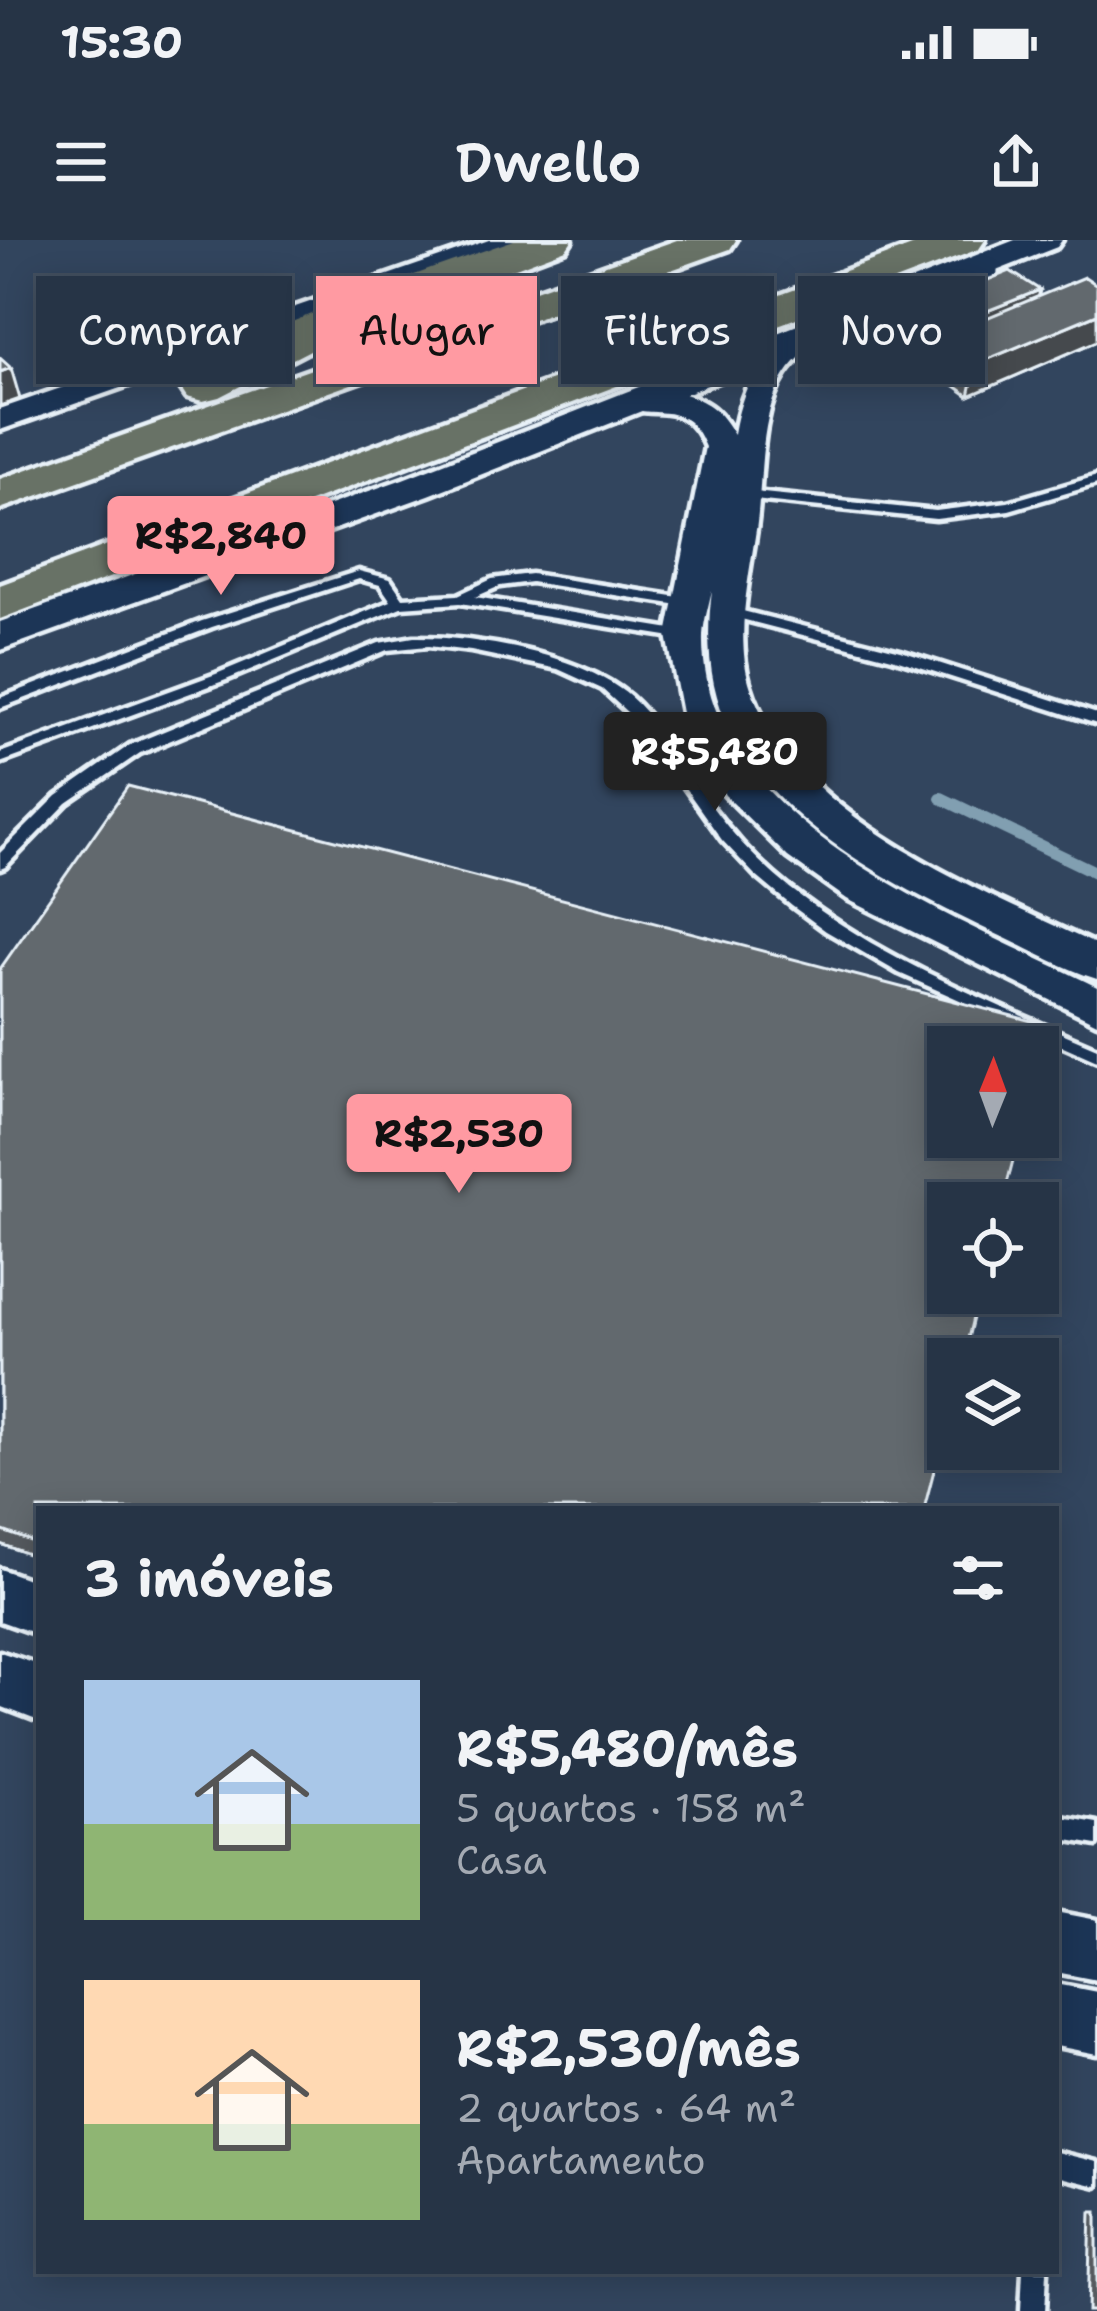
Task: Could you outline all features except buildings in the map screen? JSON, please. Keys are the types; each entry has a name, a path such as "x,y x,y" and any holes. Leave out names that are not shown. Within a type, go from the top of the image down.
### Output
{"highway":[{"path":"203,388 244,362 311,331 553,240"},
{"path":"0,462 621,240"},
{"path":"0,495 716,240"},
{"path":"428,397 854,240"},
{"path":"0,572 909,240"},
{"path":"0,603 988,266"}],"main road":[{"path":"988,266 1046,240"},
{"path":"0,637 416,487 798,335"}],"street":[{"path":"0,420 517,240"},
{"path":"701,616 745,495 761,381 798,340"},
{"path":"636,400 656,398 689,406 706,417 722,447 689,676 715,746 740,785 802,847 862,887 1097,1006"},
{"path":"701,616 726,656 736,700 763,748 802,794 846,833 895,864 1097,964"},
{"path":"0,1595 36,1609"},
{"path":"0,1679 36,1692"},
{"path":"1059,1943 1097,1951"},
{"path":"1059,2016 1097,2023"}],"lane":[{"path":"745,495 936,515 1009,506 1097,480"},
{"path":"0,703 337,580 359,575 385,582 399,603"},
{"path":"460,598 496,582 531,578 896,654 1097,719"},
{"path":"0,758 221,677 399,603 460,598 701,616"},
{"path":"0,863 39,815 135,748 368,651 416,640 448,641 540,660 598,681 618,694 655,735 740,855 796,902 863,950 1097,1055"},
{"path":"1059,1828 1097,1834"},
{"path":"1059,2165 1097,2174"},
{"path":"1034,2311 1035,2274"}],"waterway":[{"path":"941,798 1097,873"}]}
